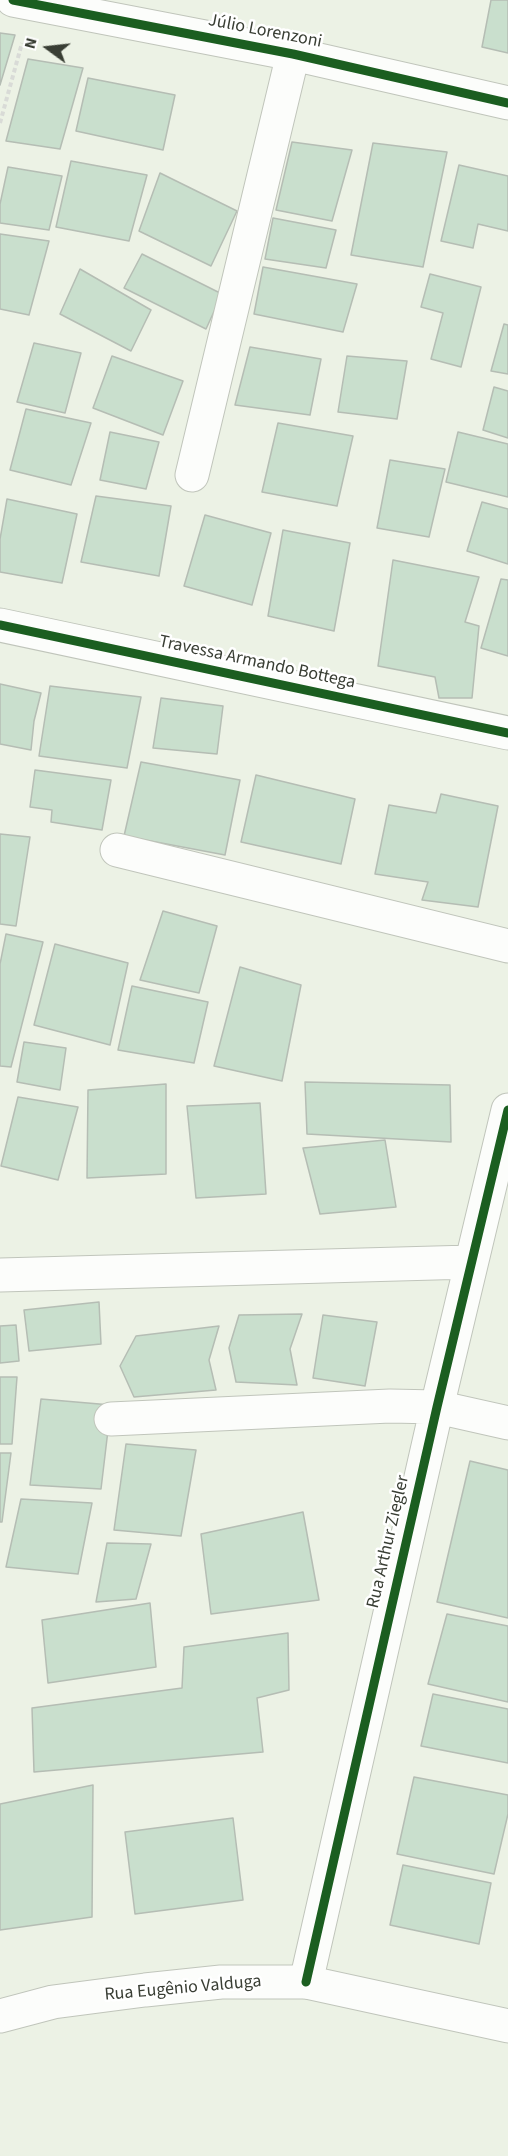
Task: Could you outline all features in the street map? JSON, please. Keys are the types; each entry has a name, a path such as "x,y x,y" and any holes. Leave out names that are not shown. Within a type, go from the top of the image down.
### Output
{"street":[{"name":"Júlio Lorenzoni","path":"27,1 293,54 508,103"},
{"path":"192,475 293,54"},
{"name":"Travessa Armando Bottega","path":"0,625 508,733"},
{"path":"117,850 508,946"},
{"name":"Rua Arthur Ziegler","path":"306,1982 437,1407 508,1110"},
{"path":"0,1275 471,1262"},
{"path":"111,1419 390,1406 437,1407 508,1423"},
{"name":"Rua Eugênio Valduga","path":"0,2016 52,2002 145,1990 221,1982 306,1982 508,2026"}],"path":[{"path":"0,123 27,1"}],"building":[{"path":"491,0 508,0 508,53 482,47"},
{"path":"0,33 15,35 0,85"},
{"path":"28,59 83,68 60,149 6,141"},
{"path":"88,78 175,95 163,150 76,131"},
{"path":"292,142 352,150 332,221 276,210"},
{"path":"373,143 447,152 423,267 351,255"},
{"path":"71,161 147,175 129,241 56,227"},
{"path":"459,165 508,176 508,231 478,224 473,248 441,241"},
{"path":"8,167 62,176 49,230 0,223 0,204"},
{"path":"160,173 237,211 211,266 139,231"},
{"path":"273,218 336,230 326,268 265,259"},
{"path":"0,234 49,241 29,315 0,309"},
{"path":"142,254 222,294 206,329 124,288"},
{"path":"263,267 357,284 343,332 254,314"},
{"path":"80,269 151,310 131,351 60,314"},
{"path":"430,274 481,287 461,367 431,359 443,313 421,307"},
{"path":"504,324 508,325 508,374 491,371"},
{"path":"34,343 81,353 65,413 17,402"},
{"path":"250,347 321,359 310,415 235,405"},
{"path":"112,356 183,381 163,435 93,408"},
{"path":"347,356 407,361 397,419 338,412"},
{"path":"494,387 508,391 508,438 483,430"},
{"path":"26,409 91,423 71,485 10,470"},
{"path":"278,423 353,436 337,506 262,492"},
{"path":"110,432 159,442 146,489 100,480"},
{"path":"458,432 508,444 508,497 446,482"},
{"path":"390,460 445,469 429,537 377,528"},
{"path":"96,496 171,506 159,576 81,562"},
{"path":"7,499 77,514 62,583 0,572 0,539"},
{"path":"482,502 508,509 508,564 467,551"},
{"path":"205,515 271,533 252,605 184,586"},
{"path":"283,530 350,543 334,631 268,616"},
{"path":"393,560 479,577 465,622 479,626 472,698 439,698 435,677 378,666"},
{"path":"501,579 508,580 508,656 481,648"},
{"path":"0,684 41,693 34,721 31,750 0,744"},
{"path":"50,686 141,697 127,768 39,756"},
{"path":"161,698 223,706 217,754 153,748"},
{"path":"141,762 240,780 225,855 124,836"},
{"path":"35,770 111,780 102,830 51,822 52,810 30,807"},
{"path":"256,775 355,799 341,864 241,842"},
{"path":"441,794 498,806 478,907 422,900 428,882 375,874 389,805 436,813"},
{"path":"0,834 30,837 16,926 0,924"},
{"path":"163,911 217,926 199,993 140,980"},
{"path":"6,934 43,942 11,1067 0,1066 0,964"},
{"path":"55,944 128,963 110,1045 34,1025"},
{"path":"240,967 301,985 282,1081 214,1066"},
{"path":"132,986 208,1002 194,1063 118,1050"},
{"path":"24,1042 66,1048 60,1090 17,1082"},
{"path":"305,1082 450,1085 451,1142 307,1134"},
{"path":"166,1084 166,1174 87,1178 88,1090"},
{"path":"18,1097 78,1107 58,1180 1,1166"},
{"path":"260,1103 266,1194 196,1198 187,1106"},
{"path":"385,1140 396,1207 320,1214 303,1148"},
{"path":"99,1302 101,1344 29,1351 24,1310"},
{"path":"302,1314 290,1349 297,1385 236,1382 229,1348 239,1315"},
{"path":"323,1315 377,1322 365,1386 313,1378"},
{"path":"16,1325 19,1361 0,1363 0,1326"},
{"path":"219,1326 209,1360 216,1390 134,1397 120,1366 136,1336"},
{"path":"0,1377 17,1377 12,1444 0,1444"},
{"path":"41,1399 111,1405 101,1489 30,1485"},
{"path":"126,1444 196,1450 181,1536 114,1530"},
{"path":"0,1453 11,1453 2,1522 0,1522"},
{"path":"470,1461 508,1470 508,1618 437,1602"},
{"path":"21,1499 92,1503 78,1574 6,1567"},
{"path":"303,1512 319,1600 211,1614 201,1534"},
{"path":"107,1543 151,1544 136,1599 96,1602"},
{"path":"150,1603 156,1667 48,1683 42,1620"},
{"path":"447,1614 508,1626 508,1702 428,1684"},
{"path":"288,1633 289,1690 257,1698 263,1752 34,1772 32,1708 182,1688 184,1647"},
{"path":"433,1694 508,1709 508,1763 421,1746"},
{"path":"414,1777 508,1795 508,1814 494,1874 397,1854"},
{"path":"93,1785 92,1917 0,1930 0,1804"},
{"path":"233,1818 243,1900 135,1914 125,1832"},
{"path":"403,1865 491,1883 479,1944 390,1925"}],"cycle path":[{"path":"13,0 293,54 508,103"},
{"path":"0,625 508,733"},
{"path":"306,1982 437,1407 508,1110"}]}
